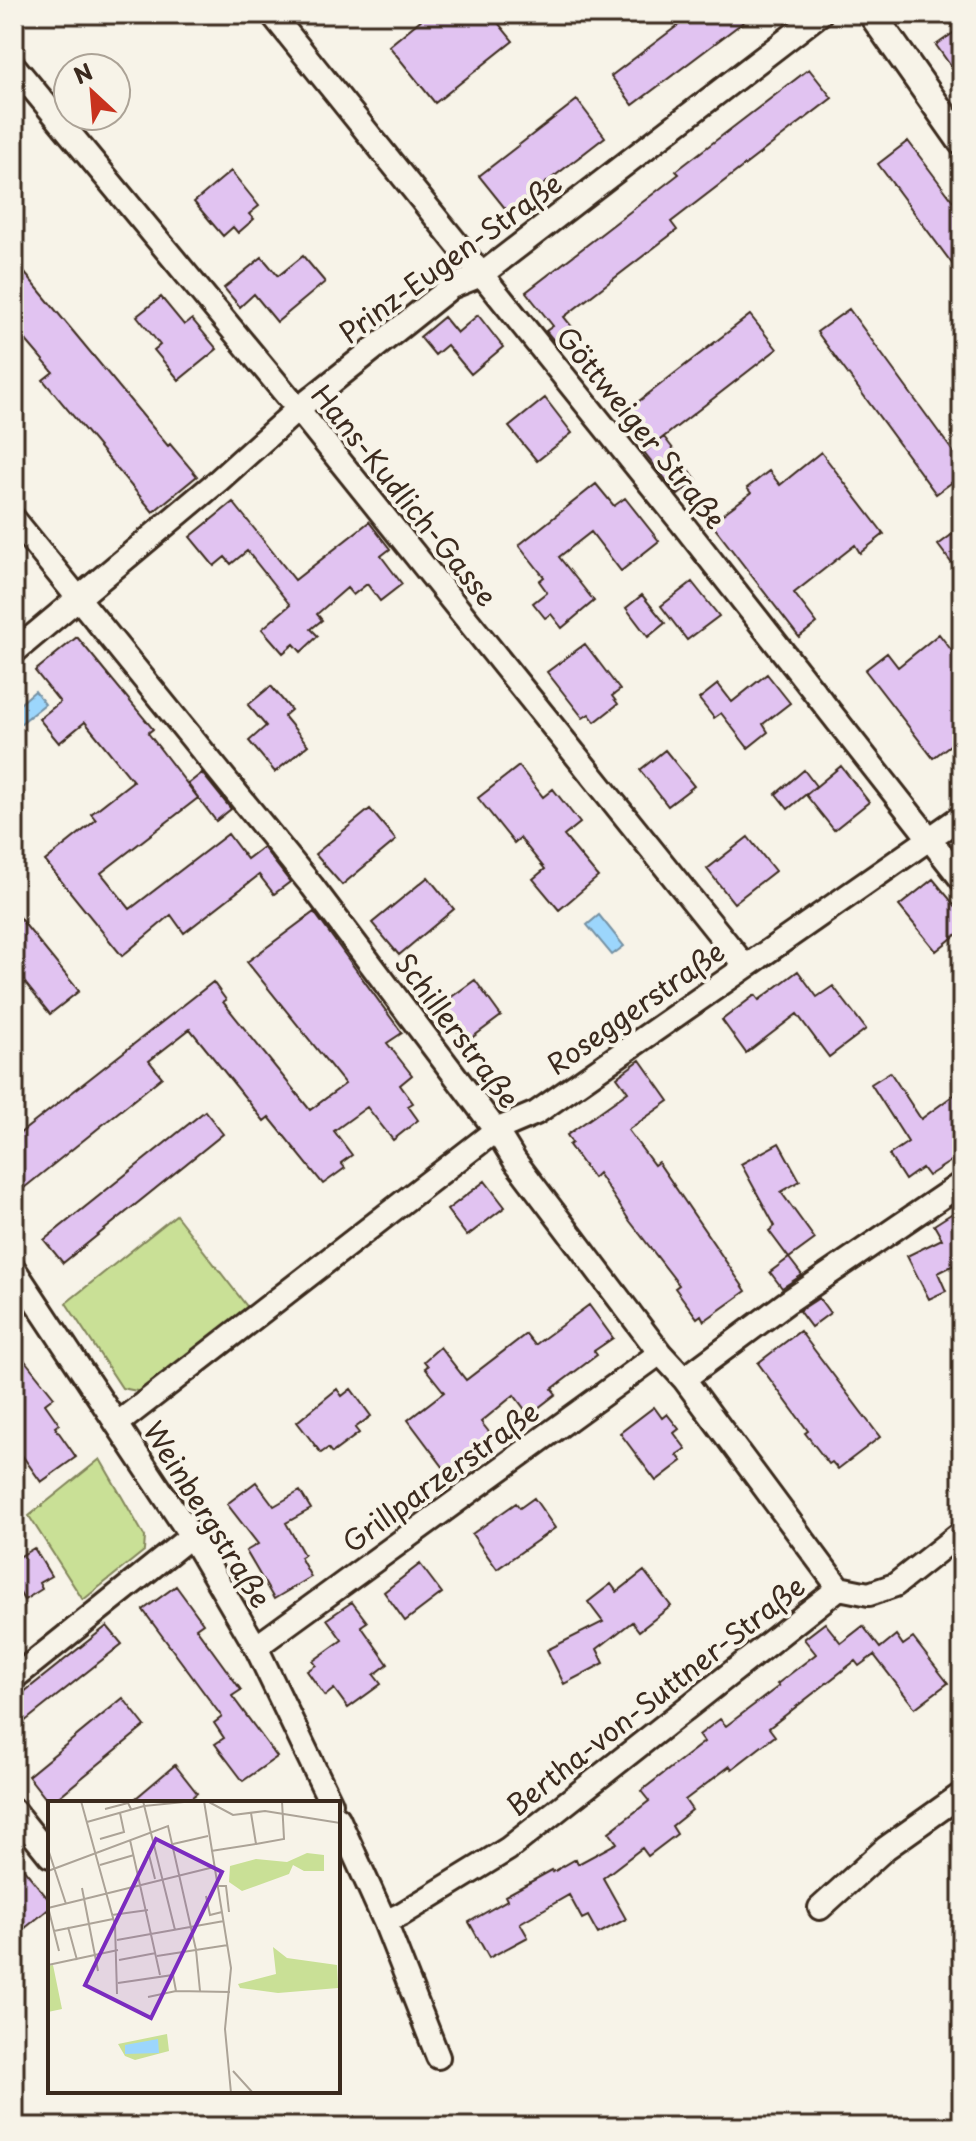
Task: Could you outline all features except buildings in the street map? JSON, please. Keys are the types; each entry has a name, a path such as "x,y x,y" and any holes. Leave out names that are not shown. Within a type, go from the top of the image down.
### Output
{"street":[{"name":"Göttweiger Straße","path":"272,14 681,522 962,880"},
{"name":"Prinz-Eugen-Straße","path":"14,652 219,480 298,409 451,287 481,275 820,14"},
{"path":"872,14 962,142"},
{"name":"Hans-Kudlich-Gasse","path":"14,66 298,409 745,966"},
{"name":"Schillerstraße","path":"14,519 312,886 496,1130 515,1161 660,1353 684,1379 839,1588"},
{"name":"Roseggerstraße","path":"117,1424 496,1130 536,1113 962,816"},
{"path":"684,1379 786,1303 962,1183"},
{"name":"Weinbergstraße","path":"14,1269 191,1536 256,1647 330,1801"},
{"name":"Grillparzerstraße","path":"256,1647 660,1353"},
{"name":"Bertha-von-Suttner-Straße","path":"385,1922 508,1849 839,1588 869,1594 895,1585 962,1532"},
{"path":"14,1678 191,1536"},
{"path":"820,1908 886,1848 962,1794"},
{"path":"14,1811 48,1854"},
{"path":"340,1822 385,1922 438,2057"}],"green space":[{"path":"176,1215 249,1309 142,1392 122,1388 66,1303"},
{"path":"100,1459 145,1537 144,1551 83,1600 29,1516"}],"water":[{"path":"35,691 45,704 20,724 14,716 14,709"},
{"path":"599,915 624,946 612,955 587,925"}]}
